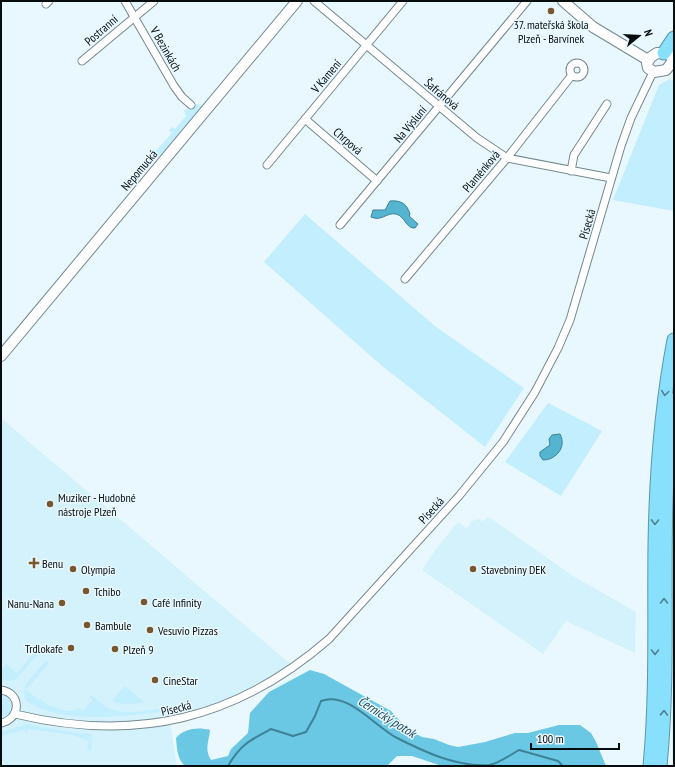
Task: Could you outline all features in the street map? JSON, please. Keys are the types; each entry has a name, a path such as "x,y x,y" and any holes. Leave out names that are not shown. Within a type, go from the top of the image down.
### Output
{"highway":[{"path":"664,52 674,38"},
{"path":"650,766 654,704 657,479 663,413 674,340"},
{"path":"660,766 664,690 665,512 668,451 674,400"}],"street":[{"name":"V Bezinkách","path":"125,1 174,86 182,97 191,105"},
{"name":"Postranní","path":"82,62 134,16 154,1"},
{"name":"Nepomucká","path":"1,356 297,1"},
{"name":"Šafránová","path":"314,1 477,138 507,158 611,178"},
{"name":"V Kamení","path":"267,165 403,1"},
{"name":"Na Výsluní","path":"340,225 527,1"},
{"path":"563,1 593,27 648,60"},
{"path":"664,52 672,57 673,65 664,71 653,72 648,68 648,60 655,54 664,52"},
{"name":"Písecká","path":"15,714 78,725 138,726 170,722 221,706 274,681 303,661 328,639 477,476 520,418 558,348 570,320 611,178 631,118 653,72"},
{"name":"Plaménková","path":"405,279 507,158 572,75"},
{"path":"571,171 574,155 607,104"},
{"name":"Chrpová","path":"305,119 377,181"},
{"path":"1,690 11,694 17,703 15,714 11,719 1,723"}],"shaded area":[{"path":"670,79 674,80 674,211 613,200 659,85"},
{"path":"193,104 206,105 161,158 156,157 153,149 156,151 172,133 169,130 172,127 175,129 186,116 184,111"},
{"path":"390,201 397,201 405,205 410,214 409,216 418,224 415,228 407,225 402,217 396,214 390,214 381,218 371,217 373,210 385,210"},
{"path":"305,214 436,327 524,388 485,447 381,365 264,262"},
{"path":"548,403 602,431 561,496 505,462"},
{"path":"1,418 294,667 239,699 170,722 177,766 1,766"},
{"path":"560,434 562,444 559,452 552,458 543,460 540,456 540,452 550,445 549,439 552,435"},
{"path":"674,489 674,761 672,761 671,556"},
{"path":"674,489 674,633 672,633 671,556"},
{"path":"489,517 573,576 636,612 635,653 566,621 543,654 422,570 435,550 458,522 467,528 472,521 478,519 482,521"},
{"path":"36,651 37,655 15,680 1,681 1,670 6,664 17,673"},
{"path":"48,661 49,663 26,690 37,698 59,709 66,711 79,708 83,711 92,700 89,697 90,695 108,708 126,712 148,711 189,702 189,706 152,713 106,717 61,714 42,709 27,701 24,690 33,675 45,662"},
{"path":"310,670 324,674 391,711 407,729 422,737 434,739 458,747 485,742 515,733 528,733 559,725 580,725 591,733 606,766 442,766 412,756 397,756 387,766 185,766 182,763 178,753 176,738 183,732 192,729 210,730 207,749 211,760 228,756 231,749 248,733 250,713 269,692"},
{"path":"125,686 145,703 125,704 114,702 113,699"},
{"path":"1,694 10,699 12,707 9,714 1,718"},
{"path":"27,724 76,733 92,734 91,751 87,750 89,741 73,735 27,729 27,734 24,730 1,736 1,732"}],"waterway":[{"name":"Černický potok","path":"228,766 241,748 257,736 271,729 293,736 306,732 321,701 331,699 351,705 388,733 441,758 465,764 489,765 500,761 519,750 558,761 563,766"}],"place":[{"name":"37. mateřská škola Plzeň - Barvínek","path":"551,11"},
{"name":"Muziker - Hudobné nástroje Plzeň","path":"50,504"},
{"name":"Benu","path":"34,563"},
{"name":"Olympia","path":"73,569"},
{"name":"Stavebniny DEK","path":"473,569"},
{"name":"Tchibo","path":"86,591"},
{"name":"Café Infinity","path":"144,602"},
{"name":"Nanu-Nana","path":"62,603"},
{"name":"Bambule","path":"87,625"},
{"name":"Vesuvio Pizzas","path":"150,630"},
{"name":"Trdlokafe","path":"71,648"},
{"name":"Plzeň 9","path":"115,649"},
{"name":"CineStar","path":"155,680"}]}
